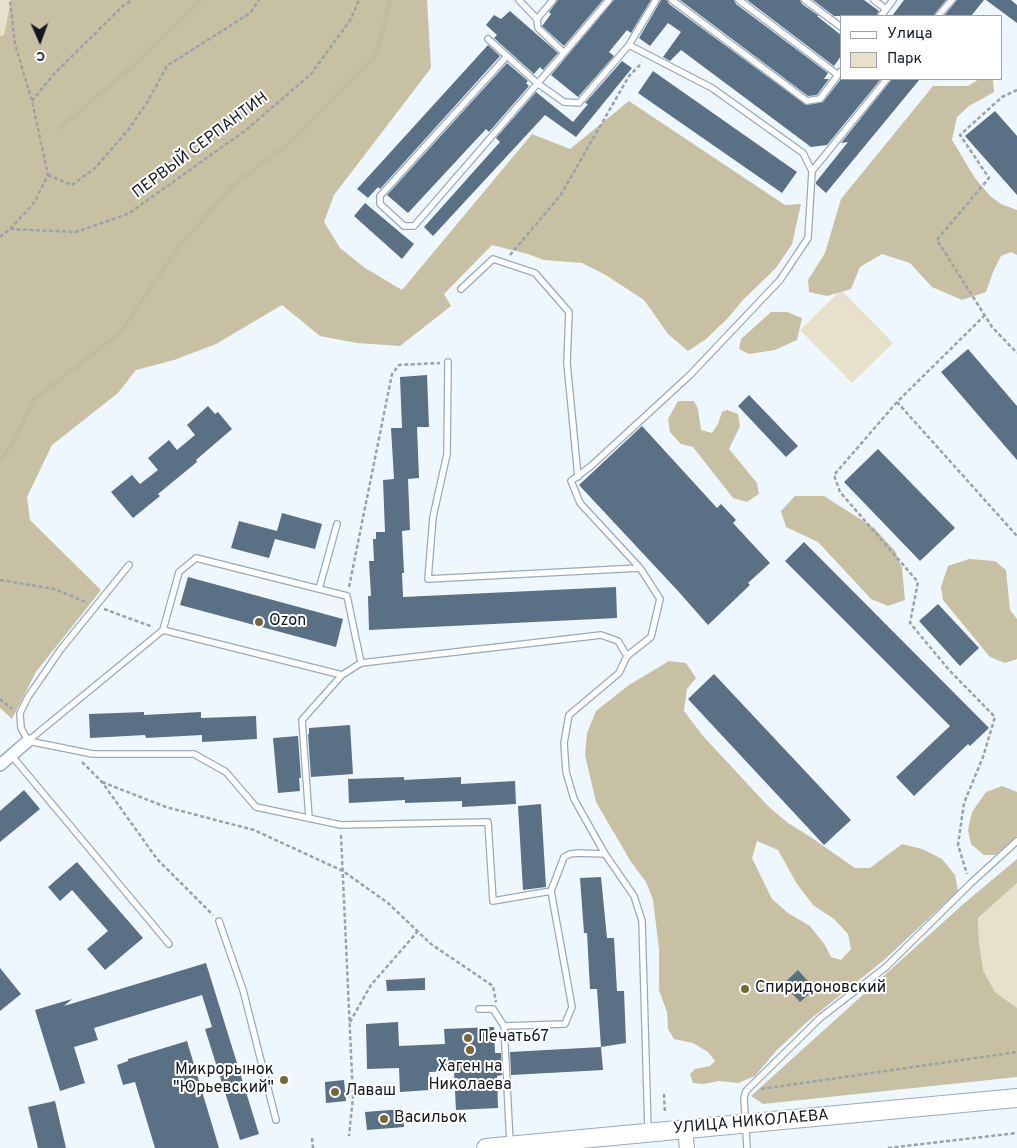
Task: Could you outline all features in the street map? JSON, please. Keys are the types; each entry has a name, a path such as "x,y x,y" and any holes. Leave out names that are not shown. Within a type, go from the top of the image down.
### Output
{"main road":[{"name":"УЛИЦА НИКОЛАЕВА","path":"486,1148 510,1145 554,1145 648,1133 1017,1098"}],"street":[{"path":"0,765 28,741"},
{"path":"685,1130 687,1148"}],"lane":[{"path":"519,0 537,19 538,28 564,52"},
{"path":"537,19 553,0"},
{"path":"507,56 380,196 380,204 404,226 414,226 609,0"},
{"path":"488,39 537,83 564,102 579,103 629,45 656,0"},
{"path":"672,0 807,102 820,99 839,73 740,0"},
{"path":"805,0 840,26"},
{"path":"874,0 886,9"},
{"path":"882,15 893,0"},
{"path":"939,15 952,0"},
{"path":"629,45 712,88 804,153 812,171 808,238 780,280 690,375 578,477 571,481 580,503 640,568 660,599 651,637 627,656 619,673 569,715 564,743 566,772 574,799 604,854 634,896 642,921 648,1133"},
{"path":"812,171 886,80"},
{"path":"461,289 494,259 535,273 569,312 567,363 578,477"},
{"path":"448,362 446,454 433,516 428,579 640,568"},
{"path":"319,589 336,524"},
{"path":"28,741 163,630 179,572 196,558 347,596 361,663"},
{"path":"28,741 21,728 20,713 28,697 61,649 129,565"},
{"path":"163,630 342,675"},
{"path":"308,818 302,720 342,675 361,663 601,636 618,640 627,656"},
{"path":"28,741 93,754 194,754 226,772 256,807 341,825 488,822 493,901 552,891"},
{"path":"12,756 170,944"},
{"path":"747,1148 744,1098 746,1091 820,1018 886,967 1017,841"},
{"path":"504,1026 565,1024 572,1007 552,891 564,857 578,853 604,854"},
{"path":"219,921 243,990 276,1120"},
{"path":"479,1009 493,1009 504,1026 510,1145"}],"path":[{"path":"0,237 34,203 48,176 32,100 15,44 10,0"},
{"path":"32,100 54,74 123,6 132,0"},
{"path":"48,176 72,185 95,168 129,129 168,66 250,13 259,0"},
{"name":"ПЕРВЫЙ СЕРПАНТИН","path":"10,229 76,232 128,214 246,130 311,74 351,19 358,0"},
{"path":"503,262 560,196 629,76 649,56"},
{"path":"1017,90 1002,97 960,136 989,178 937,240 992,326 1017,353"},
{"path":"971,884 958,846 964,802 983,757 995,717 950,671 910,623 918,582 840,492 834,475 897,402 985,315"},
{"path":"347,596 392,374 399,365 448,362"},
{"path":"897,402 1017,536"},
{"path":"0,580 54,589 94,606 163,630"},
{"path":"0,699 20,713"},
{"path":"69,749 102,782 157,859 219,921"},
{"path":"102,782 166,807 254,830 343,871 388,903 431,944 494,986 498,1015"},
{"path":"341,825 353,1097 349,1136"},
{"path":"349,1022 371,985 418,932"},
{"path":"746,1091 1017,1052"},
{"path":"664,1094 665,1113"},
{"path":"888,1148 1017,1133"},
{"path":"312,1138 312,1148"}],"green space":[{"path":"0,0 11,0 4,35 0,36"},
{"path":"841,290 893,343 852,383 800,330"},
{"path":"1017,883 1017,1008 995,992 983,970 978,918"}],"shaded area":[{"path":"11,0 427,0 431,68 334,195 324,222 340,248 365,268 402,290 532,134 570,149 629,101 785,205 801,204 792,244 776,268 743,300 727,319 706,339 688,351 668,334 644,300 604,274 582,263 544,260 492,245 444,294 451,306 400,346 357,343 320,336 282,305 216,344 174,360 136,370 118,393 52,445 27,497 30,520 101,590 36,672 12,719 0,708 0,36 4,35"},
{"path":"977,80 993,80 994,92 969,106 957,117 952,140 975,178 990,196 1001,204 1017,210 1017,255 1011,252 1001,256 986,292 962,300 932,287 910,263 882,254 860,267 851,289 827,296 809,292 808,280 825,253 841,199 933,86 968,86"},
{"path":"771,312 787,312 802,318 797,340 775,350 749,354 739,349 741,339"},
{"path":"678,401 694,401 698,409 701,430 712,433 718,424 722,412 727,410 738,414 740,426 729,449 757,483 759,494 747,502 733,498 693,447 681,444 670,432 668,419"},
{"path":"795,496 824,496 874,528 895,551 902,568 905,600 888,606 871,599 818,542 786,527 781,511"},
{"path":"969,559 995,561 1006,570 1010,610 1017,619 1017,659 1005,663 990,657 943,600 941,587 948,566"},
{"path":"669,661 686,663 696,678 687,689 684,711 703,736 769,807 788,823 855,868 870,868 902,844 922,849 942,859 955,875 958,891 883,961 808,1021 776,1051 755,1076 738,1083 719,1081 704,1084 693,1083 690,1074 695,1069 710,1066 715,1061 708,1052 693,1043 674,1039 668,1029 667,1012 659,990 659,949 653,900 646,882 631,862 596,802 585,755 587,733 596,711 629,685","holes":["757,841 778,850 797,884 813,905 834,919 848,934 851,949 841,960 831,957 825,945 810,926 788,913 772,899 752,858"]},
{"path":"1002,786 1017,792 1017,836 996,855 984,855 971,844 968,830 972,812 986,792"},
{"path":"1017,859 1017,883 978,918 983,970 995,992 1017,1008 1017,1077 763,1104 751,1096 961,906"}],"building":[{"path":"558,0 603,0 564,46 542,26"},
{"path":"614,0 651,0 631,33 627,30 609,52 614,56 578,97 551,75"},
{"path":"661,0 667,0 669,4 806,105 823,102 840,80 880,80 827,145 811,147 681,50 670,61 663,57 681,32 668,23 650,46 639,38"},
{"path":"680,0 734,0 736,4 828,73 824,79 829,79 817,95 808,96"},
{"path":"747,0 800,0 802,4 840,34 840,57 834,66"},
{"path":"813,0 864,0 879,11 877,15 834,16"},
{"path":"904,0 946,0 934,15 893,15"},
{"path":"957,0 984,0 972,15 945,15"},
{"path":"986,0 1011,0 1017,5 1017,23"},
{"path":"510,11 558,53 543,70 540,67 534,74 494,38 497,35 486,25 494,15 501,19"},
{"path":"488,45 500,56 380,189 378,187 368,198 357,189"},
{"path":"622,61 632,68 576,137 545,115 433,236 424,227 500,142 496,138 536,92 573,122 588,104 585,103"},
{"path":"507,63 528,81 526,83 529,86 489,132 486,129 408,213 387,195"},
{"path":"653,71 797,172 782,193 638,93"},
{"path":"891,80 919,80 826,193 816,182 848,142 841,143"},
{"path":"995,111 1017,136 1017,195 965,136"},
{"path":"365,203 414,244 402,259 354,216"},
{"path":"968,349 1017,406 1017,460 941,372"},
{"path":"427,375 429,427 417,427 419,478 408,479 410,530 402,531 403,597 616,587 617,618 369,630 368,596 371,596 369,561 374,561 373,539 376,539 376,532 385,532 383,480 394,479 391,428 402,428 400,377"},
{"path":"749,395 798,446 786,457 738,406"},
{"path":"208,406 215,414 218,412 232,429 196,460 197,462 158,494 160,496 133,518 111,492 132,475 140,484 158,470 148,458 169,440 177,450 195,435 187,425"},
{"path":"642,426 717,508 721,504 736,520 733,523 770,563 708,625 579,485"},
{"path":"878,449 955,528 920,561 844,482"},
{"path":"282,513 322,524 315,549 275,539 269,558 231,548 239,521 277,531"},
{"path":"804,542 989,728 970,746 968,744 914,796 896,777 950,726 785,561"},
{"path":"188,577 343,619 336,647 180,605"},
{"path":"938,604 979,648 960,666 919,621"},
{"path":"714,674 851,820 824,845 688,699"},
{"path":"144,712 144,715 201,712 201,718 256,716 257,739 202,742 202,735 146,738 145,735 90,738 89,714"},
{"path":"350,725 353,774 311,777 309,728"},
{"path":"298,736 300,791 278,793 273,738"},
{"path":"404,777 404,780 461,777 461,784 515,781 516,804 462,807 462,801 405,803 405,800 349,803 348,779"},
{"path":"24,790 40,809 0,842 0,811"},
{"path":"541,804 546,887 523,890 518,806"},
{"path":"77,862 143,938 105,970 87,949 108,931 72,890 60,901 48,887"},
{"path":"601,877 607,938 614,938 617,991 624,991 626,1043 601,1047 597,989 590,989 587,933 584,933 580,878"},
{"path":"206,963 259,1134 240,1140 205,1029 212,1027 202,995 94,1028 98,1040 74,1047 85,1083 60,1091 35,1010 72,999 64,1006"},
{"path":"0,968 21,994 0,1011"},
{"path":"798,970 815,989 800,1002 783,984"},
{"path":"425,978 425,990 387,991 386,980"},
{"path":"398,1022 399,1046 445,1044 444,1029 494,1027 495,1053 501,1053 502,1075 497,1076 498,1108 456,1110 454,1071 429,1072 430,1090 400,1092 399,1068 367,1069 366,1024"},
{"path":"187,1041 219,1148 155,1148 135,1082 123,1085 117,1065 128,1061 128,1059"},
{"path":"601,1047 603,1070 511,1075 510,1052"},
{"name":"Лаваш","path":"344,1080 346,1101 326,1103 325,1082"},
{"path":"55,1101 66,1148 38,1148 28,1107"},
{"name":"Васильок","path":"403,1109 404,1127 367,1130 365,1112"}],"waterway":[{"path":"60,128 127,71 202,0"},
{"path":"0,460 15,440 33,400 120,333 177,249 231,187 292,141 377,53 390,0"}],"place":[{"name":"Ozon","path":"259,622"},
{"name":"Спиридоновский","path":"745,989"},
{"name":"Печать67","path":"468,1038"},
{"name":"Хаген на Николаева","path":"470,1050"},
{"name":"Микрорынок \"Юрьевский\"","path":"284,1080"},
{"name":"Лаваш","path":"335,1092"},
{"name":"Васильок","path":"384,1119"}]}
